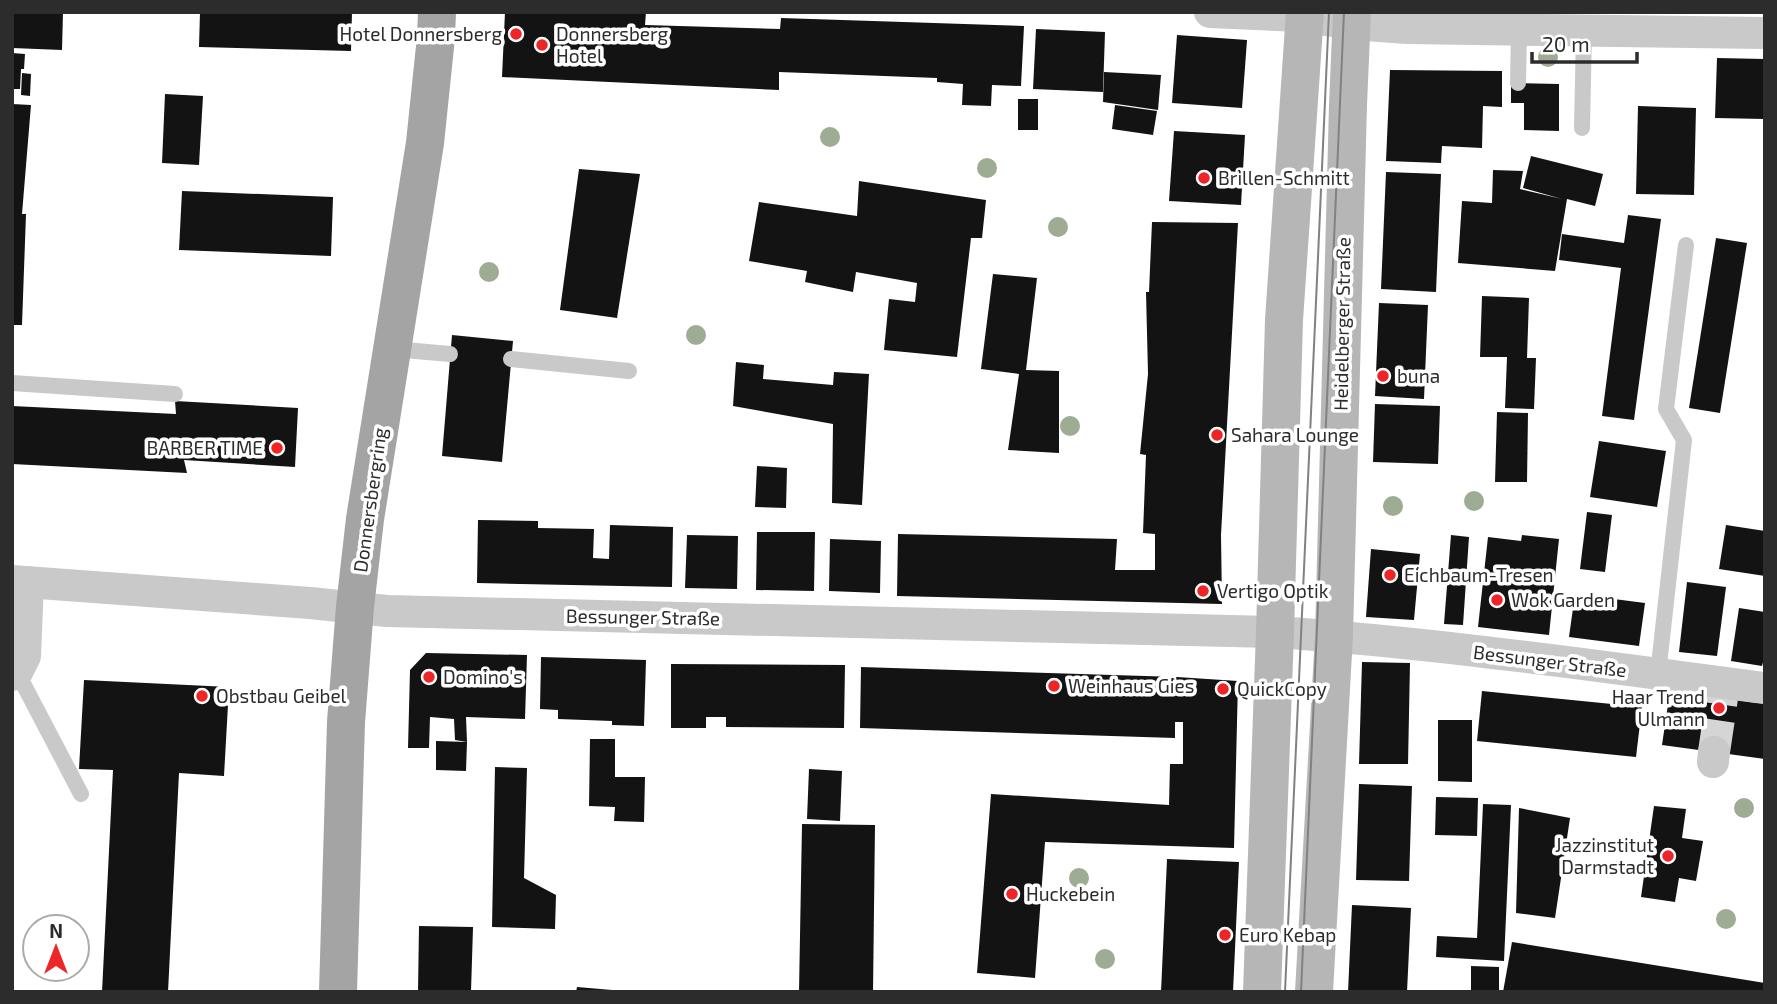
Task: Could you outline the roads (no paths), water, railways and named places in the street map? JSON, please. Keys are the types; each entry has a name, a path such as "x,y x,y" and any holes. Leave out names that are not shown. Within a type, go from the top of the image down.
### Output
{"main road":[{"name":"Donnersbergring","path":"338,992 346,722 355,607 365,519 425,143 437,12"},
{"path":"1262,992 1283,320 1305,15"},
{"name":"Heidelberger Straße","path":"1314,992 1334,635 1352,18"}],"street":[{"path":"1210,12 1352,18 1407,28 1765,33"},
{"path":"15,673 25,656 20,581"},
{"name":"Bessunger Straße","path":"20,581 387,611 1275,632"},
{"path":"1275,632 1334,635"},
{"name":"Bessunger Straße","path":"1334,635 1531,657 1765,688"}],"lane":[{"path":"1518,83 1519,30"},
{"path":"1582,128 1584,31"},
{"path":"1658,674 1684,440 1665,409 1686,245"},
{"path":"393,349 450,354"},
{"path":"511,359 629,371"},
{"path":"12,383 175,394"},
{"path":"15,673 81,794"}],"tunnel":[{"path":"1714,752 1722,698"}],"tram line":[{"path":"1285,992 1329,12"},
{"path":"1301,992 1344,12"}],"place":[{"name":"Hotel Donnersberg","path":"516,34"},
{"name":"Donnersberg Hotel","path":"542,45"},
{"name":"Brillen-Schmitt","path":"1204,178"},
{"name":"buna","path":"1383,376"},
{"name":"Sahara Lounge","path":"1217,435"},
{"name":"BARBER TIME","path":"277,448"},
{"name":"Eichbaum-Tresen","path":"1390,575"},
{"name":"Vertigo Optik","path":"1203,591"},
{"name":"Wok Garden","path":"1497,600"},
{"name":"Domino's","path":"429,677"},
{"name":"Weinhaus Gies","path":"1054,686"},
{"name":"QuickCopy","path":"1223,689"},
{"name":"Obstbau Geibel","path":"202,696"},
{"name":"Haar Trend Ulmann","path":"1719,708"},
{"name":"Jazzinstitut Darmstadt","path":"1668,856"},
{"name":"Huckebein","path":"1012,894"},
{"name":"Euro Kebap","path":"1225,935"}]}
